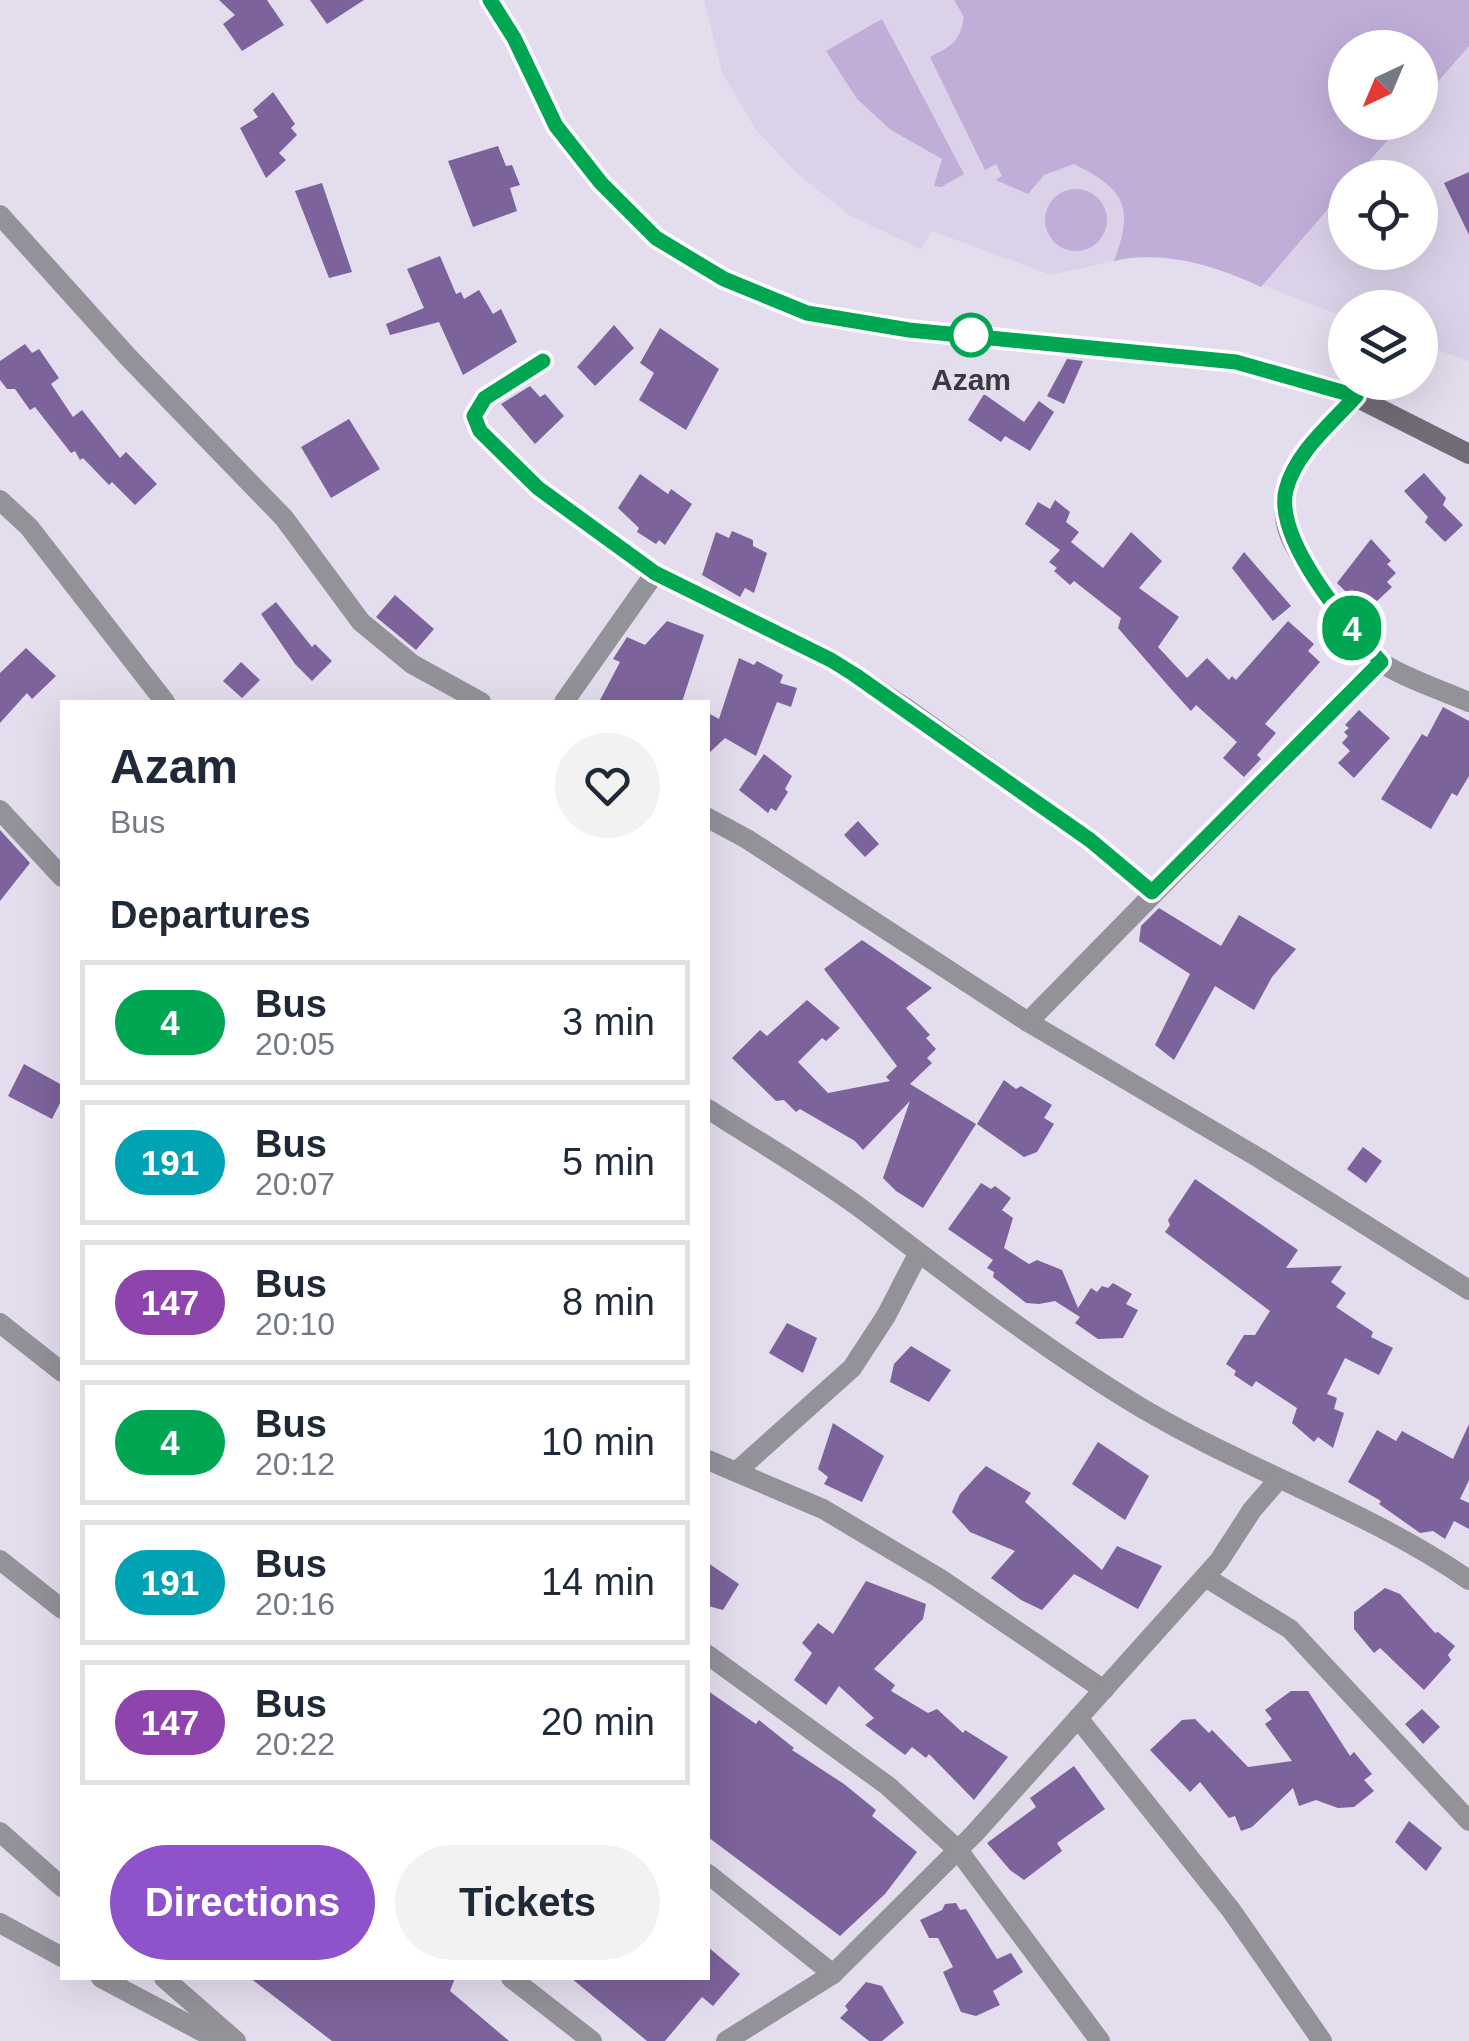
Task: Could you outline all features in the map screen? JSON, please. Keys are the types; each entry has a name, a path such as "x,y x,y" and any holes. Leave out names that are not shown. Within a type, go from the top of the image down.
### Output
{"main road":[{"path":"490,0 514,38 556,126 601,183 656,238 724,279 807,313 909,330 1236,362 1328,388"},
{"path":"1364,400 1469,454"}],"street":[{"path":"0,215 129,358 284,518 360,622 412,664 478,700"},
{"path":"543,361 485,398 474,416 480,431 538,488 655,573 831,660 874,687 1090,840 1152,892"},
{"path":"1352,400 1302,455 1286,488 1284,513 1295,547 1360,639 1381,662 1469,702"},
{"path":"0,500 29,527 163,700"},
{"path":"565,700 655,573"},
{"path":"1028,1022 1381,662"},
{"path":"0,810 60,875"},
{"path":"710,819 747,839 1028,1022 1259,1158 1469,1290"},
{"path":"710,1110 864,1210 918,1254 1099,1382 1186,1434 1331,1502 1435,1557 1469,1580"},
{"path":"736,1472 852,1368 886,1316 918,1254"},
{"path":"0,1324 60,1370"},
{"path":"710,1461 840,1519 939,1578 1104,1690"},
{"path":"726,2041 752,2035 833,1974 958,1850 1205,1577 1278,1480"},
{"path":"0,1560 60,1607"},
{"path":"1205,1577 1240,1595 1290,1630 1469,1821"},
{"path":"710,1656 888,1786 958,1850 1100,2041"},
{"path":"1078,1718 1230,1910 1322,2041"},
{"path":"0,1832 60,1885"},
{"path":"710,1876 833,1974"},
{"path":"0,1923 60,1956"},
{"path":"105,1980 220,2041"},
{"path":"166,1980 236,2041"},
{"path":"514,1980 592,2041"}],"shaded area":[{"path":"704,0 1469,0 1469,361 1438,350 1438,290 1328,290 1328,310 1229,272 1185,260 1130,257 1051,275 932,231 921,249 849,215 798,174 756,130 722,72"},
{"path":"954,0 1469,0 1469,46 1438,81 1438,30 1328,30 1328,140 1388,140 1370,160 1328,160 1328,209 1261,287 1226,272 1170,258 1114,261 1124,226 1121,201 1104,182 1074,164 1044,175 1028,194 996,180 1002,176 996,164 985,170 930,57 957,37 964,17"},
{"path":"882,19 964,174 941,187 934,186 942,159 891,130 857,99 826,51"},
{"path":"1076,189 1098,198 1107,220 1098,242 1076,251 1054,242 1045,220 1054,198"}],"building":[{"path":"219,0 267,0 284,25 242,51 223,24 235,15"},
{"path":"310,0 364,0 327,24"},
{"path":"273,92 295,124 291,128 297,135 279,153 286,160 266,178 240,128 258,117 253,110"},
{"path":"498,146 520,185 510,188 517,211 473,227 448,161"},
{"path":"1469,172 1469,235 1444,183"},
{"path":"322,183 352,272 329,278 295,191"},
{"path":"440,256 456,294 461,292 464,299 479,290 493,314 501,309 517,342 463,375 439,322 390,335 386,324 424,308 407,269"},
{"path":"614,325 634,348 595,386 577,367"},
{"path":"660,328 719,369 686,430 639,400 654,373 640,363"},
{"path":"25,344 32,353 39,349 59,378 51,384 73,417 82,410 120,458 126,452 157,484 135,505 83,458 80,460 75,451 71,453 35,407 30,410 15,389 7,389 0,380 0,361"},
{"path":"1067,359 1083,361 1064,404 1047,396"},
{"path":"530,386 540,397 545,394 564,416 535,444 501,404"},
{"path":"984,394 1024,422 1039,401 1054,412 1030,451 1005,436 1001,442 968,420"},
{"path":"349,419 380,469 331,498 301,447"},
{"path":"1424,473 1446,498 1443,505 1463,525 1445,542 1425,522 1428,517 1404,491"},
{"path":"640,474 668,494 671,489 692,504 665,545 637,532 639,528 618,508"},
{"path":"1055,500 1070,512 1066,522 1079,532 1071,542 1103,568 1131,532 1162,561 1139,588 1179,617 1158,647 1187,678 1207,658 1229,680 1232,676 1236,680 1288,621 1314,644 1308,651 1320,662 1265,724 1276,733 1257,755 1261,759 1244,777 1223,758 1237,742 1196,705 1191,711 1118,628 1121,618 1074,581 1070,585 1054,571 1057,568 1049,562 1060,550 1025,524 1038,502 1050,509"},
{"path":"732,531 753,540 753,546 767,553 754,593 745,588 740,597 702,575 716,532 729,538"},
{"path":"1371,539 1391,561 1387,564 1396,573 1387,582 1392,587 1375,603 1371,599 1362,608 1337,583"},
{"path":"1244,552 1291,606 1273,621 1232,568"},
{"path":"395,595 434,629 416,650 376,617"},
{"path":"276,602 312,647 315,644 332,661 312,681 295,664 261,614"},
{"path":"667,621 704,635 683,700 600,700 620,662 613,659 627,637 645,645"},
{"path":"26,648 56,676 32,699 27,693 0,723 0,673"},
{"path":"739,658 754,665 757,661 783,675 780,683 797,688 791,707 777,702 756,756 725,738 710,752 710,714 719,719"},
{"path":"241,662 260,680 242,698 223,681"},
{"path":"1443,707 1469,721 1469,776 1457,796 1452,793 1431,829 1381,799 1422,734 1427,737"},
{"path":"1359,710 1390,738 1354,778 1338,763 1350,751 1342,743 1348,736 1344,732 1349,728 1345,725"},
{"path":"764,754 792,776 785,789 788,792 776,811 771,808 768,813 739,790"},
{"path":"858,821 879,844 865,857 844,835"},
{"path":"0,830 30,863 0,901"},
{"path":"1159,908 1221,946 1239,915 1296,949 1272,977 1254,1010 1215,986 1174,1060 1155,1045 1190,974 1139,941 1141,926"},
{"path":"862,940 932,988 906,1008 930,1035 926,1038 936,1049 927,1058 932,1063 910,1084 976,1124 923,1208 883,1178 910,1101 863,1150 855,1141 800,1109 796,1112 784,1100 776,1101 732,1058 760,1030 767,1036 807,1000 840,1028 826,1041 822,1038 798,1062 828,1093 890,1081 886,1077 897,1066 824,969"},
{"path":"24,1064 60,1084 60,1103 52,1119 8,1096"},
{"path":"1004,1080 1052,1105 1044,1118 1054,1124 1037,1152 1024,1157 977,1124"},
{"path":"1363,1147 1382,1161 1366,1183 1347,1169"},
{"path":"1195,1179 1298,1250 1286,1268 1342,1266 1331,1282 1346,1293 1336,1307 1373,1332 1371,1337 1393,1348 1379,1375 1345,1358 1327,1394 1337,1398 1334,1409 1344,1413 1333,1448 1318,1437 1314,1442 1292,1423 1297,1408 1256,1381 1252,1387 1226,1364 1244,1335 1255,1335 1270,1311 1165,1232 1170,1225 1168,1220"},
{"path":"981,1183 991,1189 995,1186 1011,1198 1002,1210 1013,1218 1004,1248 1029,1264 1037,1260 1062,1270 1078,1308 1091,1288 1097,1292 1113,1283 1132,1294 1126,1304 1138,1310 1123,1338 1098,1339 1075,1323 1080,1317 1055,1301 1026,1303 993,1277 994,1272 987,1268 993,1260 948,1229"},
{"path":"787,1323 817,1338 803,1373 769,1353"},
{"path":"911,1346 951,1370 929,1402 890,1382 894,1364"},
{"path":"833,1423 884,1456 862,1502 824,1484 828,1477 818,1469"},
{"path":"1469,1424 1469,1480 1460,1499 1469,1503 1469,1529 1454,1521 1445,1539 1433,1531 1420,1533 1379,1504 1381,1501 1348,1482 1377,1430 1396,1441 1402,1431 1453,1459"},
{"path":"1098,1442 1149,1476 1125,1520 1072,1484"},
{"path":"986,1466 1031,1493 1025,1502 1102,1570 1117,1546 1162,1566 1138,1609 1074,1574 1042,1610 991,1578 1015,1551 970,1532 952,1512 960,1494"},
{"path":"710,1564 739,1584 723,1610 710,1607"},
{"path":"866,1581 926,1604 923,1619 874,1669 895,1685 891,1691 928,1713 937,1709 963,1733 965,1730 1008,1757 974,1800 929,1754 926,1758 912,1747 905,1755 865,1725 874,1718 839,1686 826,1705 794,1680 812,1653 802,1643 818,1623 833,1634"},
{"path":"1385,1588 1400,1594 1435,1633 1455,1646 1448,1655 1451,1660 1424,1690 1380,1648 1374,1653 1354,1629 1354,1612"},
{"path":"1291,1691 1308,1691 1350,1756 1354,1752 1372,1774 1364,1780 1374,1791 1354,1807 1338,1808 1316,1800 1299,1806 1293,1788 1252,1827 1241,1831 1235,1816 1229,1818 1200,1782 1190,1792 1150,1750 1182,1720 1195,1719 1209,1733 1212,1730 1248,1767 1292,1761 1265,1724 1272,1719 1265,1710"},
{"path":"710,1692 756,1724 759,1720 792,1750 844,1784 876,1810 872,1816 917,1852 885,1894 840,1936 710,1838"},
{"path":"1422,1709 1440,1727 1423,1744 1405,1724"},
{"path":"1074,1766 1105,1809 1057,1843 1062,1851 1024,1880 987,1843 1036,1807 1030,1798"},
{"path":"1409,1821 1442,1848 1426,1871 1395,1842"},
{"path":"956,1903 960,1910 966,1909 997,1959 1011,1953 1023,1972 993,1991 1000,2005 976,2016 961,2012 943,1972 953,1967 938,1938 929,1938 920,1920 942,1910 945,1904"},
{"path":"710,1949 740,1974 713,2006 702,1997 665,2041 647,2041 573,1980 710,1980"},
{"path":"253,1980 454,1980 450,1991 509,2041 332,2041"},
{"path":"866,1982 882,1986 904,2023 882,2041 869,2041 840,2018"}],"bus line":[{"name":"4","path":"490,0 514,38 556,126 601,183 656,238 724,279 807,313 909,330 1236,362 1356,396 1302,455 1286,488 1284,513 1295,547 1360,639 1381,662 1152,892 1090,840 903,706 831,660 655,573 538,488 480,431 474,416 485,398 543,361"}],"place":[{"name":"Azam","path":"971,335"}]}
